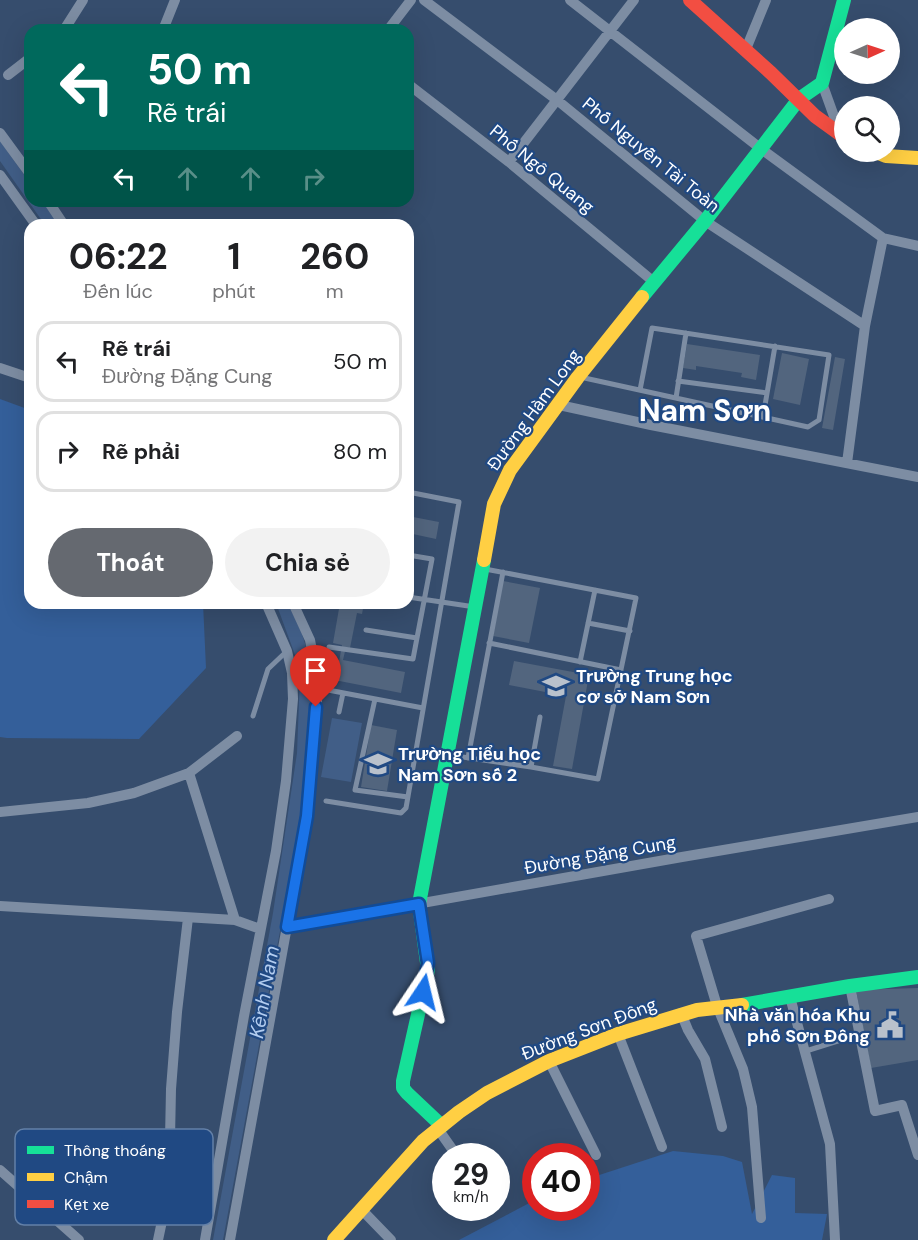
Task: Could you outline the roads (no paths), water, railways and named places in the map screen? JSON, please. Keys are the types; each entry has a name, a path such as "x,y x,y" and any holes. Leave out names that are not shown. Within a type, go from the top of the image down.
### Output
{"street":[{"path":"68,24 83,0"},
{"path":"165,24 175,0"},
{"path":"393,24 411,0"},
{"name":"Phố Nguyễn Tài Toàn","path":"424,0 557,100 705,221 866,326"},
{"path":"570,0 760,148 883,238 918,246"},
{"path":"509,162 634,0"},
{"path":"690,0 746,49 815,116 834,130"},
{"path":"746,49 766,0"},
{"path":"834,114 822,83 844,0"},
{"path":"8,75 24,63"},
{"name":"Đường Hàm Long","path":"440,1127 403,1088 403,1081 428,970 419,904 494,504 503,481 578,377 705,221 799,99 822,83"},
{"name":"Phố Ngô Quang","path":"414,89 509,162 654,282"},
{"path":"0,133 24,166"},
{"path":"900,157 918,158"},
{"path":"0,175 32,219"},
{"path":"847,463 866,326 883,238"},
{"path":"0,368 24,376"},
{"path":"559,405 918,477"},
{"path":"213,1195 276,851 286,781 293,688 287,651 270,609"},
{"path":"230,1240 307,816 318,691 316,665 310,640 296,609"},
{"path":"0,812 88,803 134,793 189,773 237,736"},
{"path":"189,773 235,920"},
{"name":"Đường Đặng Cung","path":"287,927 682,856 918,817"},
{"path":"761,1218 752,1107 743,1069 717,1006 696,936 829,899"},
{"path":"0,906 235,920 260,929"},
{"path":"170,1129 177,1012 188,918"},
{"name":"Đường Sơn Đông","path":"334,1240 405,1158 440,1127 488,1093 549,1061 681,1013 717,1006 767,1002 850,986 918,977"},
{"path":"850,986 875,1111 902,1106 918,1155"},
{"path":"790,998 830,1144 835,1240"},
{"path":"681,1013 705,1059 722,1127"},
{"path":"618,1034 662,1148"},
{"path":"549,1061 590,1143"},
{"path":"440,1127 449,1143"},
{"path":"0,1170 15,1183"},
{"path":"361,1209 391,1240"},
{"path":"61,1225 78,1240"},
{"path":"158,1240 161,1225"},
{"path":"205,1240 208,1225"}],"lane":[{"path":"578,377 808,427 819,420 829,355 652,328 640,390"},
{"path":"676,398 686,333"},
{"path":"763,417 775,346"},
{"path":"678,381 767,393"},
{"path":"326,801 401,813 405,810 459,502 414,493"},
{"path":"329,647 413,659 432,559 414,556"},
{"path":"448,755 598,779 630,631 636,598 483,568"},
{"path":"468,758 503,572"},
{"path":"580,662 595,590"},
{"path":"414,598 476,607"},
{"path":"588,623 630,631"},
{"path":"366,630 417,638"},
{"path":"489,643 621,670"},
{"path":"253,716 268,669 287,651"},
{"path":"328,690 423,708"},
{"path":"339,712 343,693"},
{"path":"375,699 355,790 408,797"},
{"path":"531,767 540,717"},
{"path":"806,1051 860,1034"}],"water":[{"path":"0,141 24,175 24,195 0,161"},
{"path":"32,207 47,207 55,219 41,219"},
{"name":"Kênh Nam","path":"278,609 291,609 310,660 313,688 308,756 297,839 223,1240 213,1240 273,913 297,753 300,676 298,663"},
{"path":"332,718 362,723 351,782 321,777"}],"place":[{"name":"Trường Trung học cơ sở Nam Sơn","path":"556,686"},
{"name":"Trường Tiểu học Nam Sơn số 2","path":"378,764"},
{"name":"Nhà văn hóa Khu phố Sơn Đông","path":"890,1025"}],"district":[{"name":"Nam Sơn","path":"705,411"}]}
